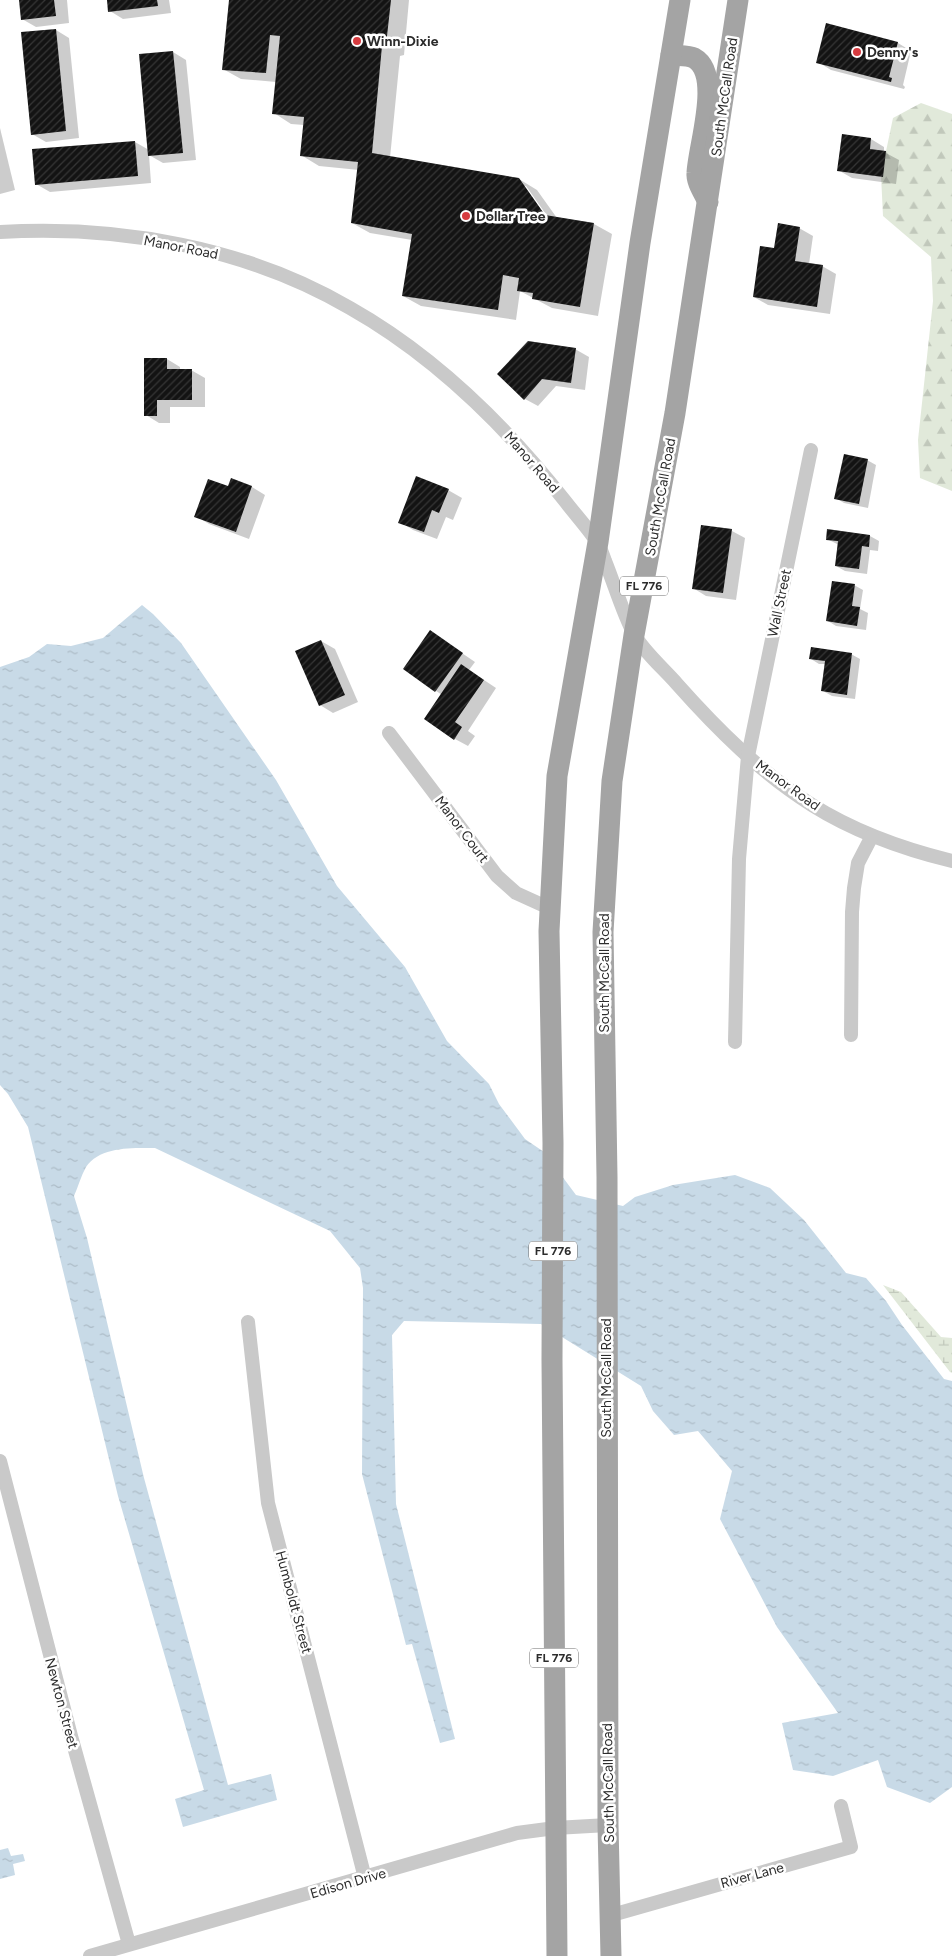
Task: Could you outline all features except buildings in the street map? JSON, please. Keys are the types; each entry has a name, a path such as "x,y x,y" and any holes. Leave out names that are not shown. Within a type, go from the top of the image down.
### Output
{"main road":[{"name":"FL 776","path":"556,1956 552,1360 553,1143 549,908 557,776 598,542 640,243 680,0"},
{"name":"South McCall Road","path":"611,1956 612,1915 608,1825 607,1177 604,910 612,781 634,635 675,412 738,0"},
{"path":"671,55 693,57 704,68 709,84 696,175 708,202"}],"street":[{"name":"Manor Road","path":"0,232 72,231 120,235 169,242 240,260 286,276 330,296 393,334 469,395 537,465 598,542 634,635 706,717 748,756 812,805 872,836 906,849 952,862"},
{"name":"Wall Street","path":"735,1042 739,858 748,756 811,450"},
{"name":"Manor Court","path":"389,733 497,876 516,893 549,908"},
{"path":"851,1035 852,912 854,888 858,863 872,836"},
{"name":"Humboldt Street","path":"248,1322 268,1503 366,1878"},
{"name":"Newton Street","path":"0,1461 70,1736 128,1944"},
{"name":"River Lane","path":"612,1915 851,1847 841,1806"},
{"name":"Edison Drive","path":"90,1956 517,1833 555,1828 608,1825"}],"green space":[{"path":"921,103 952,114 952,491 920,478 918,440 933,301 931,257 883,216 881,175 893,118"},
{"path":"883,1285 901,1292 941,1337 952,1338 952,1373 950,1372"}],"water":[{"path":"142,605 181,643 276,780 337,886 405,967 447,1041 489,1084 499,1104 525,1139 544,1152 576,1195 623,1206 635,1197 673,1185 735,1175 770,1188 804,1220 846,1273 866,1278 886,1301 944,1379 952,1381 952,1787 930,1803 887,1787 878,1760 833,1776 793,1770 782,1723 838,1713 777,1627 720,1519 732,1471 698,1431 674,1435 653,1411 641,1386 541,1324 404,1321 392,1335 396,1504 455,1739 440,1743 412,1644 406,1645 362,1474 363,1288 360,1268 330,1231 155,1148 127,1148 108,1152 92,1160 84,1170 74,1196 87,1238 144,1478 228,1785 271,1774 277,1800 183,1827 175,1799 204,1790 118,1496 28,1127 8,1094 0,1085 0,667 29,657 47,644 71,646 103,638"},
{"path":"8,1848 11,1856 23,1854 25,1861 13,1864 15,1875 0,1879 0,1850"}],"place":[{"name":"Winn-Dixie","path":"357,41"},
{"name":"Denny's","path":"857,52"},
{"name":"Dollar Tree","path":"466,216"}]}
